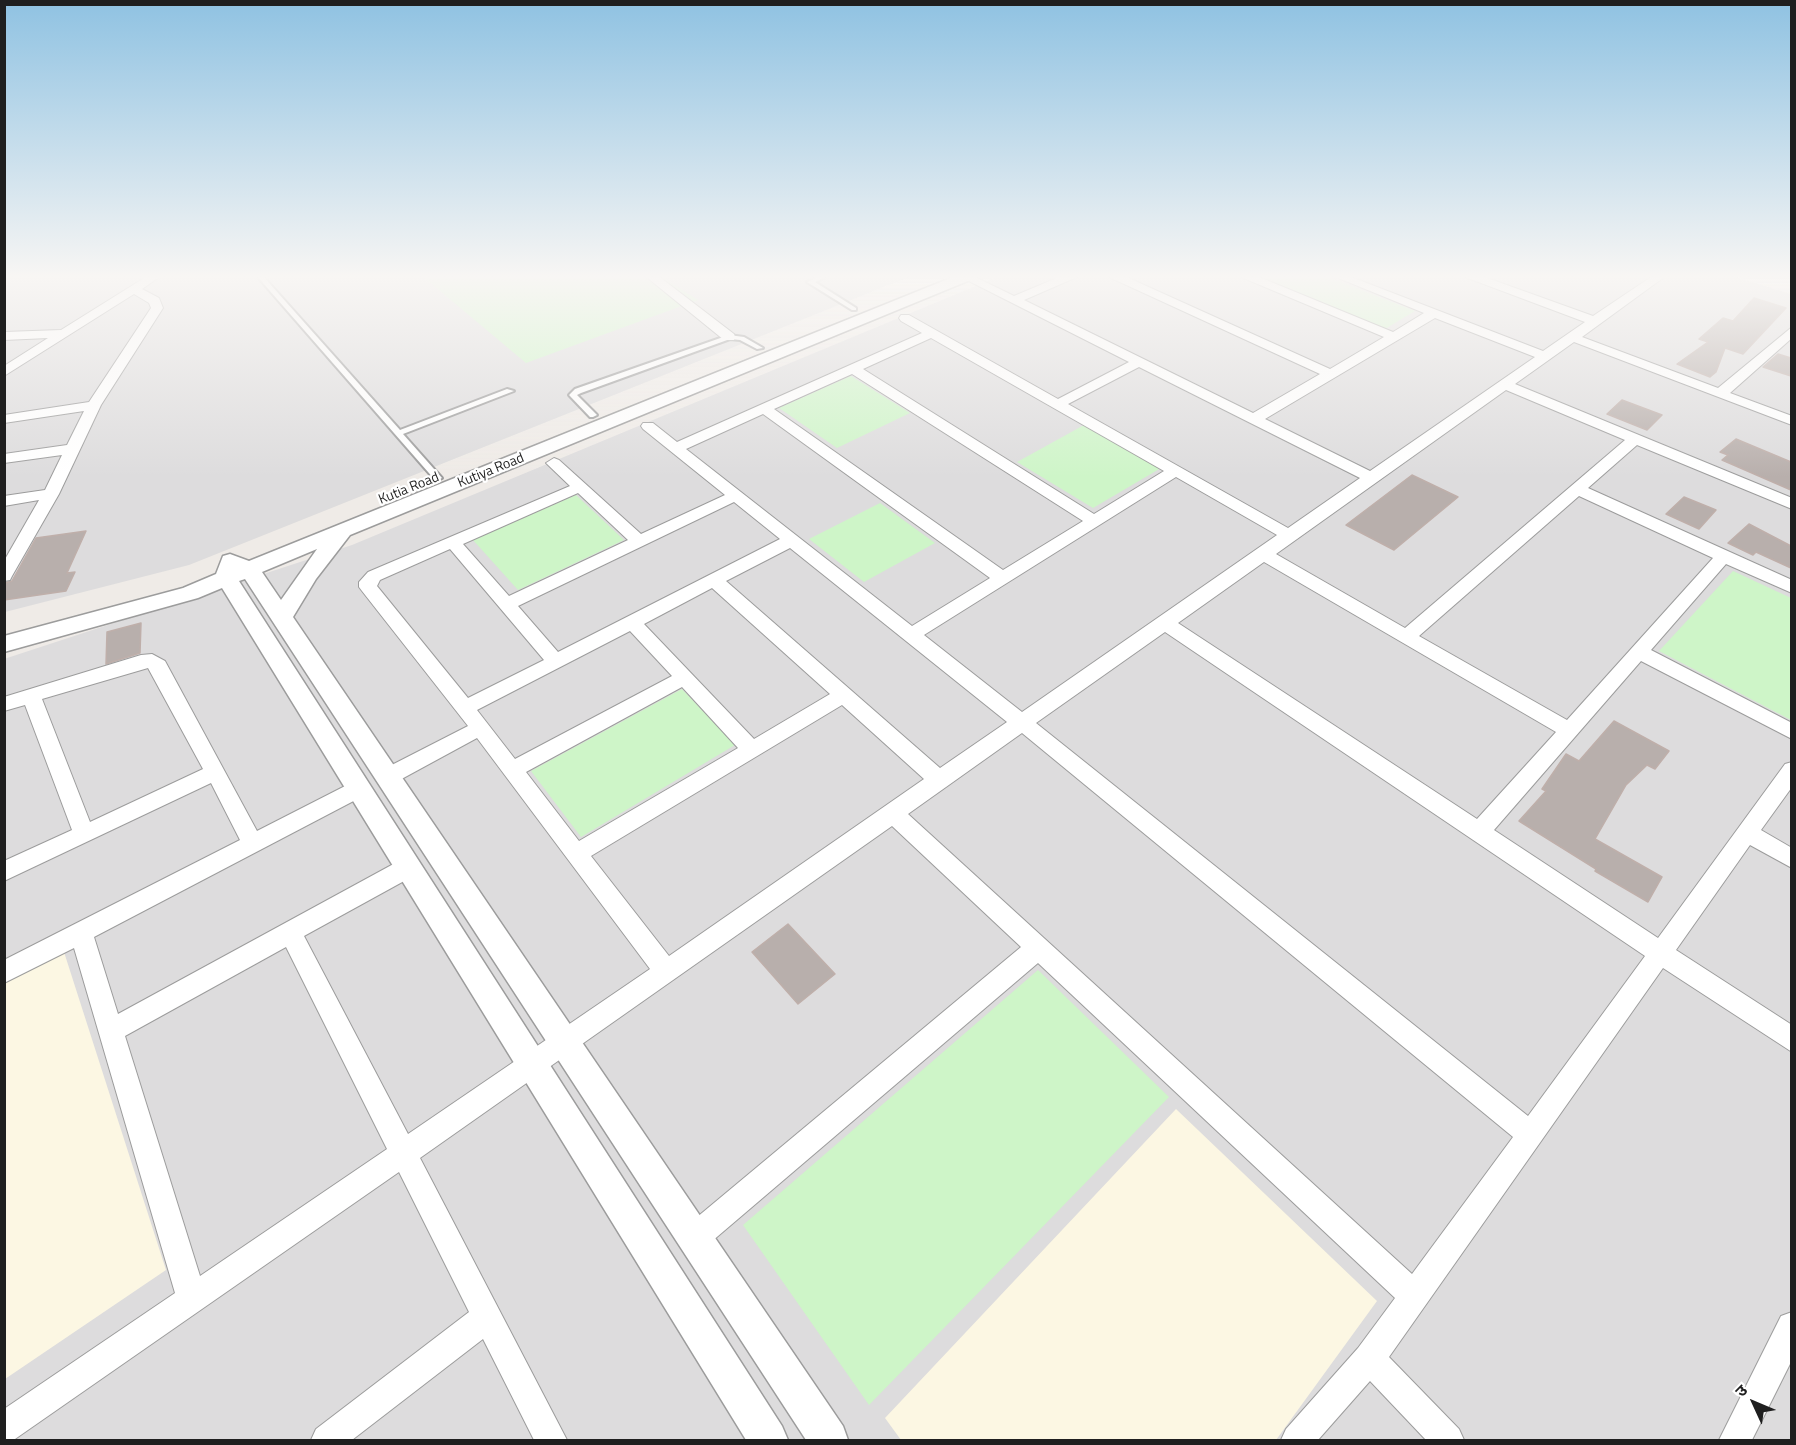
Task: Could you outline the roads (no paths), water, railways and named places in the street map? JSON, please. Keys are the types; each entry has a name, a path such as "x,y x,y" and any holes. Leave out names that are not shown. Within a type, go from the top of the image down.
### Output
{"street":[{"path":"4,372 50,342"},
{"path":"4,576 51,494 94,405 135,342"},
{"name":"Kutia Road","path":"4,627 193,576 235,569 438,478 773,342"},
{"name":"Kutiya Road","path":"4,644 190,592 235,569 345,530 802,342"},
{"path":"675,448 910,342"},
{"path":"949,342 1289,535"},
{"path":"1100,342 1371,477"},
{"path":"1262,342 1330,374"},
{"path":"1254,419 1383,342"},
{"path":"1509,342 1544,356"},
{"path":"4,1428 564,1043 1563,342"},
{"path":"1585,342 1791,421"},
{"path":"1720,394 1778,342"},
{"path":"1773,347 1791,353"},
{"path":"1058,404 1139,362"},
{"path":"852,368 1094,521"},
{"path":"1504,384 1791,504"},
{"path":"4,419 94,405"},
{"path":"764,408 1002,578"},
{"path":"648,426 1021,722 1530,1134"},
{"path":"1406,637 1635,439"},
{"path":"4,459 72,449"},
{"path":"554,463 640,542"},
{"path":"911,635 1176,471"},
{"path":"580,487 374,576 368,582 368,587 465,708 666,971"},
{"path":"1576,489 1791,587"},
{"path":"4,501 51,494"},
{"path":"508,604 735,496"},
{"path":"282,618 295,593 321,557 345,530"},
{"path":"465,708 792,540"},
{"path":"453,542 556,662"},
{"path":"1262,553 1569,731"},
{"path":"1479,832 1724,556"},
{"path":"235,569 282,618 829,1440"},
{"path":"235,569 358,789 768,1440"},
{"path":"714,580 939,780"},
{"path":"632,622 752,750"},
{"path":"1163,622 1791,1040"},
{"path":"1639,652 1791,732"},
{"path":"4,704 141,662 152,661 158,666 253,843"},
{"path":"512,770 684,678"},
{"path":"576,854 844,695"},
{"path":"31,696 84,834"},
{"path":"389,776 480,728"},
{"path":"1297,1440 1369,1359 1791,770"},
{"path":"4,872 215,772"},
{"path":"4,972 358,789"},
{"path":"892,813 1414,1296"},
{"path":"1747,833 1791,859"},
{"path":"110,1031 407,868"},
{"path":"290,932 551,1440"},
{"path":"81,933 192,1299"},
{"path":"694,1238 1038,948"},
{"path":"327,1440 488,1317"},
{"path":"1735,1440 1791,1327"},
{"path":"1369,1359 1448,1440"}],"lane":[{"path":"319,342 438,478"},
{"path":"593,415 573,395 578,391 714,342"},
{"path":"750,342 759,348"},
{"path":"398,433 510,391"}]}
